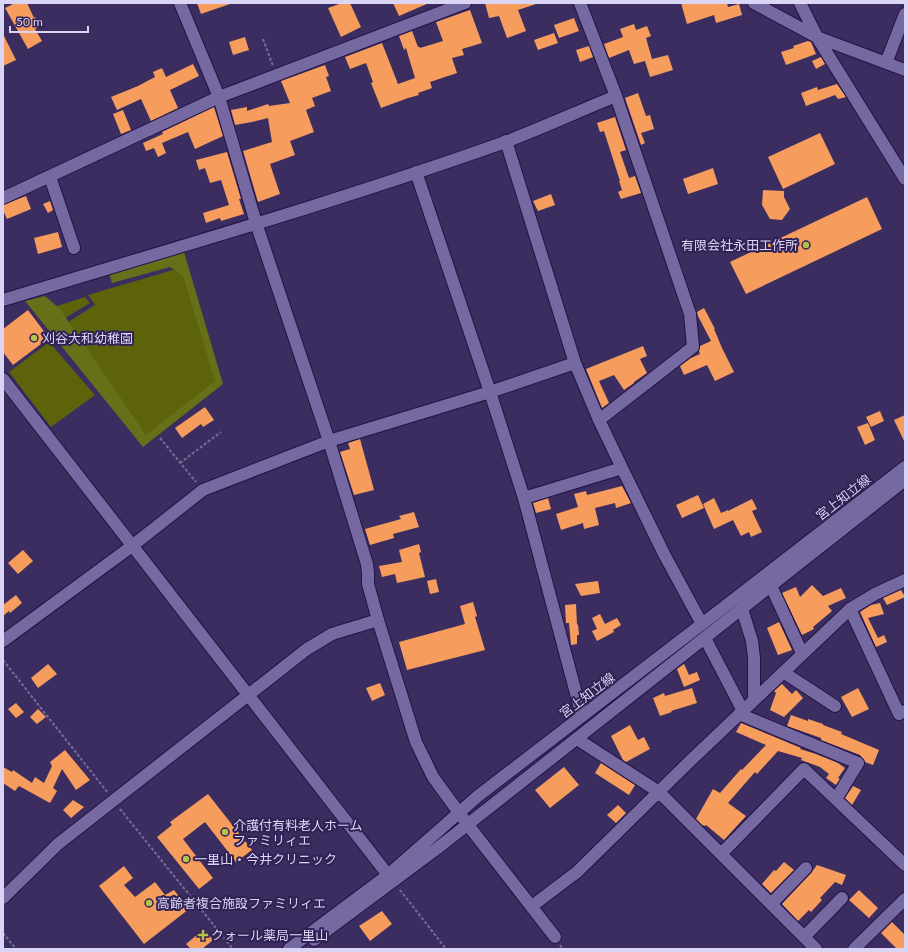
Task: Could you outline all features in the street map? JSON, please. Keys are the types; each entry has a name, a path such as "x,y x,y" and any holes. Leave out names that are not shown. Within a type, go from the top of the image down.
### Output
{"street":[{"path":"180,3 219,97 256,223 329,441 367,564 368,584 378,620 416,742 433,776 468,825 555,937"},
{"path":"3,198 219,97 464,3"},
{"path":"580,3 616,96 690,314 693,347 599,420"},
{"path":"754,3 817,37 905,70"},
{"path":"800,3 817,37 905,179"},
{"path":"886,63 905,14"},
{"path":"3,300 256,223 416,172 506,141 616,96"},
{"path":"506,141 575,363 599,420 622,468 664,554 702,624"},
{"path":"416,172 524,498 582,716"},
{"path":"50,177 74,248"},
{"path":"3,641 132,546 203,490 329,441 490,392 575,363"},
{"path":"3,379 391,878"},
{"name":"宮上知立線","path":"303,949 391,878 478,796 905,467"},
{"path":"524,498 622,468"},
{"name":"宮上知立線","path":"289,949 468,825 905,480"},
{"path":"532,906 577,872 802,653 850,609 875,594 905,580"},
{"path":"770,586 802,653"},
{"path":"742,609 752,641 754,658 754,700"},
{"path":"850,609 899,714 905,711"},
{"path":"3,898 58,844 307,649 332,634 378,620"},
{"path":"705,638 741,713 858,763 836,799"},
{"path":"783,672 835,706"},
{"path":"577,739 659,792 816,949"},
{"path":"721,854 804,769 905,865"},
{"path":"771,904 806,868"},
{"path":"804,937 842,898"},
{"path":"854,949 905,899"}],"path":[{"path":"263,39 276,75"},
{"path":"180,462 221,432"},
{"path":"160,438 203,490"},
{"path":"391,878 446,949"},
{"path":"3,933 16,949"}],"green space":[{"path":"184,252 223,384 143,447 25,301 45,296 60,309 146,435 215,381 183,276 170,267 112,283 109,273"},
{"path":"183,267 219,384 146,441 65,324 95,305 88,295"},
{"path":"85,297 90,303 62,320 54,307"},
{"path":"49,342 95,395 51,427 9,372"}],"building":[{"path":"15,3 27,3 34,18 35,17 40,26 35,29 42,41 28,49 5,8"},
{"path":"197,3 230,3 230,4 201,14"},
{"path":"342,3 350,3 361,27 341,37 328,8"},
{"path":"393,3 429,3 399,16"},
{"path":"485,3 536,4 518,10 526,31 507,38 499,16 489,18"},
{"path":"681,3 727,3 728,7 739,4 742,15 716,23 714,15 687,24"},
{"path":"470,10 482,43 462,49 464,55 452,58 457,73 430,82 432,88 418,93 419,95 381,108 371,83 373,82 366,63 350,69 345,57 382,43 398,84 415,78 406,48 404,50 399,36 412,31 418,47 420,48 443,41 436,22"},
{"path":"574,18 579,31 559,38 554,25"},
{"path":"634,24 636,30 647,26 651,36 646,38 652,59 668,55 673,70 650,77 645,61 634,64 629,50 609,58 604,44 623,37 620,29"},
{"path":"554,33 558,43 538,50 534,40"},
{"path":"3,34 16,60 3,66"},
{"path":"245,37 249,50 233,55 229,42"},
{"path":"808,41 811,42 816,54 786,65 781,52 794,48 793,46"},
{"path":"589,46 593,57 580,62 576,50"},
{"path":"821,57 825,64 816,69 812,61"},
{"path":"193,64 199,76 170,90 178,108 151,121 141,99 117,110 111,97 155,77 153,72 162,68 166,77"},
{"path":"325,65 329,76 326,77 331,91 312,98 315,106 306,110 314,132 290,141 295,155 270,164 280,194 258,202 243,151 272,142 268,118 235,125 231,110 247,107 247,111 268,104 269,106 290,103 281,81"},
{"path":"837,84 846,97 838,99 835,95 806,106 801,93 817,87 818,90"},
{"path":"638,93 646,116 650,115 654,129 641,133 645,143 641,145 625,98"},
{"path":"214,107 223,136 195,149 188,132 162,143 166,153 158,157 154,148 146,151 143,143 163,134 162,132"},
{"path":"123,110 131,130 121,134 113,114"},
{"path":"615,117 626,150 620,152 629,178 635,176 641,193 621,199 618,192 622,190 620,181 604,131 600,132 597,123"},
{"path":"820,133 835,164 783,189 768,157"},
{"path":"227,152 244,214 221,221 220,218 206,223 203,213 229,205 221,180 210,183 205,168 199,170 196,160"},
{"path":"713,168 718,184 688,194 683,179"},
{"path":"763,190 784,191 784,197 790,209 782,220 770,219 762,205"},
{"path":"551,194 555,205 538,211 533,201"},
{"path":"26,196 31,209 7,219 3,210 3,205"},
{"name":"有限会社永田工作所","path":"867,197 882,229 746,294 730,262"},
{"path":"50,201 53,210 48,213 43,204"},
{"path":"58,232 62,247 38,254 34,238"},
{"path":"704,308 734,372 715,381 707,365 684,375 680,366 691,358 700,354 700,346 711,341 697,312"},
{"name":"刈谷大和幼稚園","path":"28,310 49,338 13,365 3,352 3,329"},
{"path":"643,346 647,356 640,359 647,373 624,390 614,375 599,381 609,403 602,408 586,369"},
{"path":"205,407 214,420 203,427 201,424 182,438 175,428"},
{"path":"880,411 884,421 871,427 866,417"},
{"path":"905,415 905,443 894,420"},
{"path":"868,423 875,440 865,445 857,427"},
{"path":"360,439 374,490 354,495 340,452 350,449 348,443"},
{"path":"622,486 631,503 616,508 615,503 595,508 599,525 584,529 583,523 561,530 556,514 578,507 574,494 586,491 587,495"},
{"path":"698,495 704,508 682,518 676,505"},
{"path":"548,498 551,509 536,513 533,503"},
{"path":"714,498 721,513 752,499 757,509 752,511 762,532 751,537 749,532 741,536 733,520 714,529 703,504"},
{"path":"414,512 419,527 393,534 394,538 370,545 365,529 401,519 399,516"},
{"path":"419,544 421,552 419,553 425,577 397,583 395,574 382,577 379,566 402,562 399,550"},
{"path":"23,550 33,561 18,574 8,563"},
{"path":"436,579 439,592 430,594 427,581"},
{"path":"598,581 600,593 581,596 575,584"},
{"path":"812,585 823,596 841,588 846,598 828,606 832,611 813,627 814,629 802,635 782,593 796,587 800,597"},
{"path":"901,590 905,597 887,605 883,598"},
{"path":"16,595 22,603 10,613 9,611 3,616 3,605"},
{"path":"473,602 477,616 475,617 485,650 407,670 399,642 465,624 460,606"},
{"path":"880,603 884,614 868,618 878,638 884,635 887,642 876,647 860,612 871,605"},
{"path":"576,604 579,635 577,635 577,644 571,645 569,623 566,623 565,605"},
{"path":"600,614 605,624 617,618 621,625 613,630 614,632 597,641 592,631 597,629 592,618"},
{"path":"779,622 792,650 778,655 767,628"},
{"path":"48,664 57,674 38,688 31,678"},
{"path":"684,664 689,675 697,672 700,680 684,687 677,669"},
{"path":"380,683 385,695 372,701 366,688"},
{"path":"782,684 792,694 796,690 803,698 784,717 770,710 776,693 774,691"},
{"path":"692,688 697,703 660,716 653,698 664,693 665,696"},
{"path":"858,688 869,709 852,717 841,697"},
{"path":"16,703 24,712 16,718 8,709"},
{"path":"38,709 46,717 37,724 30,717"},
{"path":"791,715 823,724 842,732 841,734 879,750 873,765 865,762 860,755 821,740 821,738 787,726"},
{"path":"741,723 801,748 800,749 838,763 845,768 838,778 840,779 836,785 826,778 829,774 820,767 801,760 802,758 778,751 757,774 755,772 728,803 746,816 724,840 696,819 713,789 720,793 741,769 742,770 766,745 736,732"},
{"path":"630,725 638,740 644,737 650,749 626,762 623,760 611,736"},
{"path":"65,750 90,780 76,790 62,769 53,788 57,791 50,803 19,786 15,791 3,783 3,767 12,772 13,770 32,783 35,777 44,783 52,766 50,762"},
{"path":"601,763 635,785 629,795 595,773"},
{"path":"564,767 579,785 550,808 535,790"},
{"path":"853,786 861,790 852,805 845,798"},
{"name":"介護付有料老人ホーム ファミリィエ","path":"208,794 252,850 236,862 205,822 183,839 213,878 199,889 157,837 172,825 170,822"},
{"path":"73,800 84,807 71,818 63,810"},
{"path":"618,805 626,813 616,823 607,815"},
{"path":"784,862 794,870 771,893 762,884 774,870 776,871"},
{"path":"817,865 846,875 842,885 835,882 820,898 822,900 811,912 809,910 798,921 782,904"},
{"name":"高齢者複合施設ファミリィエ","path":"124,866 133,878 124,885 135,897 155,882 165,895 174,890 189,909 144,944 99,886"},
{"path":"859,890 878,908 869,918 849,900"},
{"path":"382,911 392,924 370,941 359,926"},
{"path":"892,922 905,935 905,949 897,949 881,933"},
{"name":"クォール薬局一里山","path":"204,929 213,940 202,949 191,949 186,944"}],"place":[{"name":"有限会社永田工作所","path":"806,245"},
{"name":"刈谷大和幼稚園","path":"34,338"},
{"name":"介護付有料老人ホーム ファミリィエ","path":"225,832"},
{"name":"一里山・今井クリニック","path":"186,859"},
{"name":"高齢者複合施設ファミリィエ","path":"149,903"},
{"name":"クォール薬局一里山","path":"203,935"}]}
